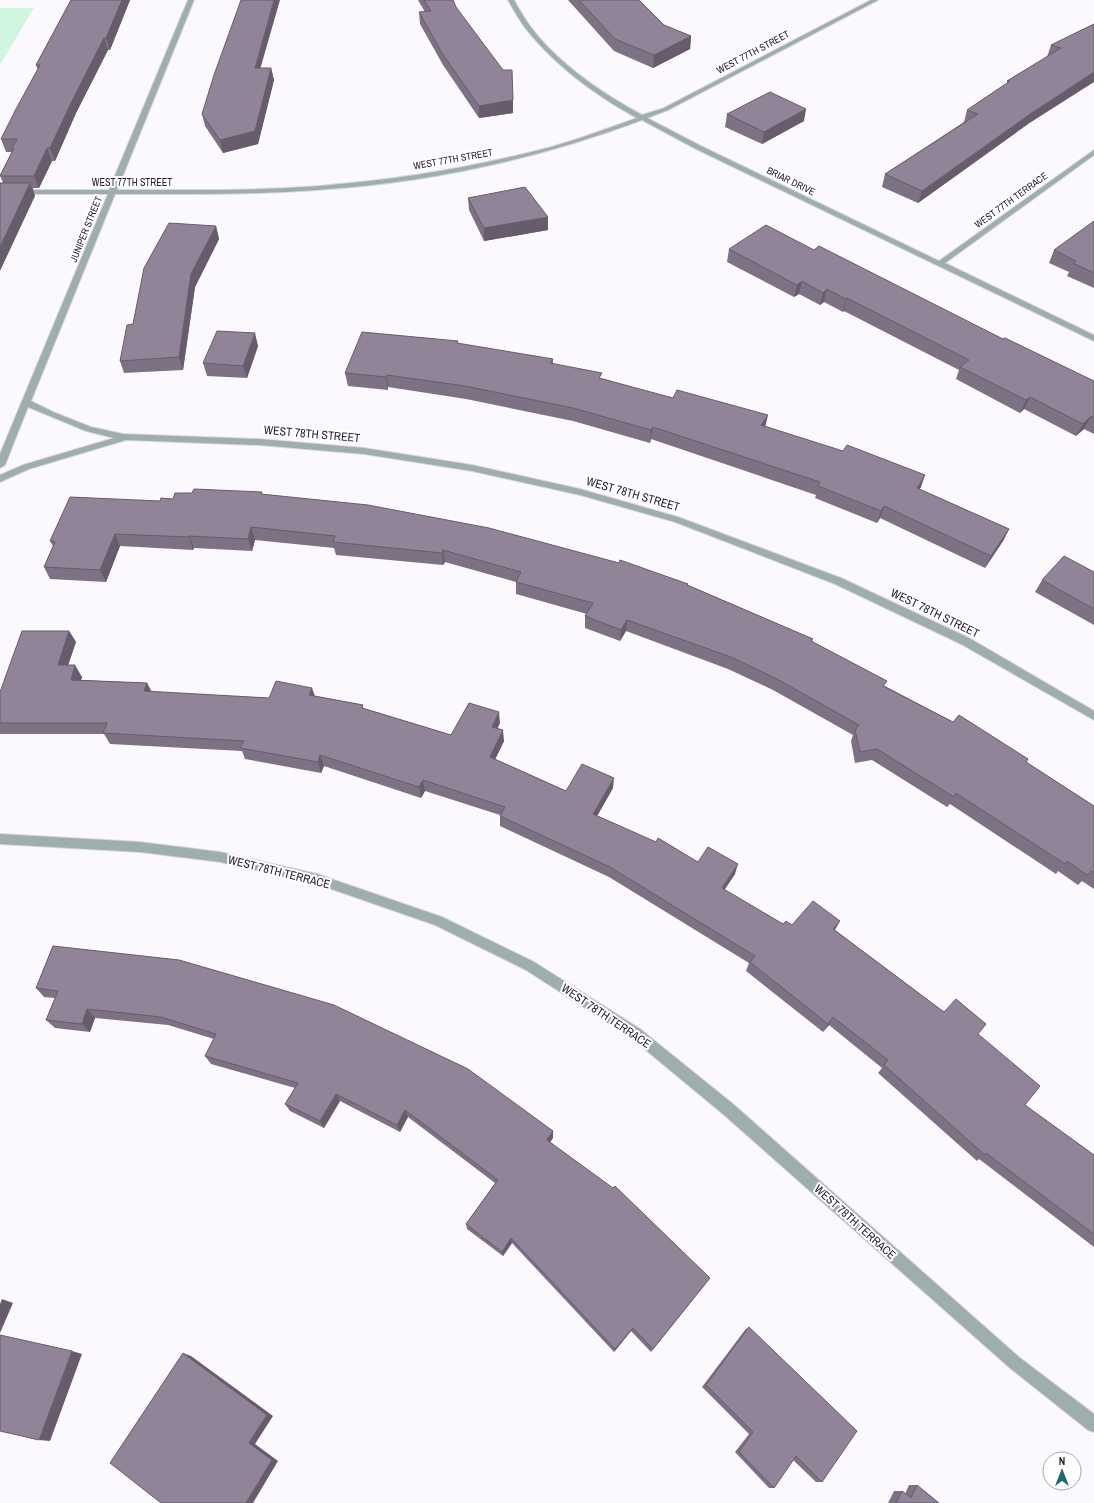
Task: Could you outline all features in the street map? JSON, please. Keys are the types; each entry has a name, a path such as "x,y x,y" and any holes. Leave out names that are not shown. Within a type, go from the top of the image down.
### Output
{"street":[{"name":"JUNIPER STREET","path":"0,466 191,0"},
{"name":"BRIAR DRIVE","path":"511,0 516,11 536,38 567,68 617,104 691,144 1094,338"},
{"name":"WEST 77TH STREET","path":"0,192 263,191 319,188 392,180 475,167 554,148 601,134 642,118 694,95 875,0"},
{"name":"WEST 77TH TERRACE","path":"939,264 1094,152"},
{"name":"WEST 78TH STREET","path":"25,402 50,414 83,426 123,437 259,442 364,451 472,468 580,492 678,520 838,581 965,641 1094,716"},
{"name":"WEST 78TH STREET","path":"0,479 26,467 123,437"},
{"name":"WEST 78TH TERRACE","path":"1,840 140,848 220,857 317,879 438,921 530,966 636,1033 734,1114 1014,1362 1094,1424"}],"green space":[{"path":"0,8 34,8 0,65"}],"building":[{"path":"71,0 122,0 106,38 104,38 50,148 47,148 34,176 0,176 17,139 1,139 40,65 36,65"},
{"path":"241,0 274,0 255,68 271,68 255,131 220,140 202,114 214,75"},
{"path":"424,0 453,0 456,7 503,70 512,70 513,100 479,106 442,53 419,12 431,11"},
{"path":"579,0 639,0 664,25 691,36 654,55 615,39"},
{"path":"1094,24 1094,72 1033,112 922,191 885,174 978,114 967,110 1010,81 1007,81 1061,48 1051,45"},
{"path":"770,92 806,109 764,132 727,114"},
{"path":"0,183 30,183 0,247"},
{"path":"525,187 548,217 484,228 468,198"},
{"path":"1094,221 1094,273 1073,263 1076,261 1054,250"},
{"path":"169,223 216,226 191,274 179,357 120,361 127,325 133,324 144,268"},
{"path":"766,225 814,250 819,246 1003,339 1005,338 1094,381 1094,418 1091,416 1083,424 1030,397 1026,400 960,367 969,360 847,298 846,299 827,289 823,293 802,281 797,285 729,249"},
{"path":"217,331 255,333 243,366 203,363"},
{"path":"362,332 458,341 457,343 553,359 550,363 602,373 599,378 673,398 677,390 768,415 761,425 843,451 847,445 925,475 917,488 1009,529 991,556 884,506 881,511 818,486 820,482 653,427 651,430 573,408 465,386 387,375 386,377 345,373"},
{"path":"194,489 262,492 261,494 368,505 489,528 619,563 620,560 688,584 687,585 813,639 811,641 887,681 883,686 953,722 959,715 1028,759 1026,762 1094,806 1094,873 1091,871 1087,875 1067,861 1065,864 956,793 954,797 877,749 860,752 855,730 859,725 777,679 731,657 627,620 621,630 585,616 593,603 516,582 521,572 443,550 442,553 333,542 335,536 251,527 248,539 115,534 100,570 44,567 55,542 50,541 70,497 160,501 161,498 173,499 175,493 192,493"},
{"path":"1064,556 1094,572 1094,609 1042,580"},
{"path":"22,631 69,631 58,665 75,665 71,680 147,683 144,691 269,698 276,681 312,688 309,695 363,705 362,708 451,735 469,703 499,712 492,727 503,730 490,757 566,791 582,764 614,778 593,814 656,842 658,838 698,862 708,847 738,864 722,888 783,924 786,921 792,925 813,901 840,921 833,929 944,1012 956,999 986,1024 978,1034 1040,1086 1025,1105 1094,1155 1094,1234 986,1153 985,1155 884,1065 888,1060 833,1017 828,1024 750,962 755,956 610,867 500,816 505,807 423,780 419,787 320,755 318,762 240,748 244,741 103,733 107,723 0,723 0,692"},
{"path":"53,946 179,960 334,1005 468,1069 553,1131 547,1140 613,1188 615,1186 710,1278 653,1349 633,1328 615,1349 511,1238 502,1252 466,1224 498,1180 405,1110 397,1125 336,1094 320,1121 285,1104 298,1083 205,1056 216,1034 161,1017 87,1009 82,1024 46,1020 58,991 36,988"},
{"path":"749,1327 857,1431 822,1482 796,1456 774,1488 739,1452 753,1432 706,1385"},
{"path":"0,1335 72,1351 39,1440 0,1431"},
{"path":"183,1353 267,1415 249,1443 272,1460 246,1503 161,1503 110,1463"},
{"path":"917,1485 939,1503 896,1503 902,1491 911,1498"}]}
